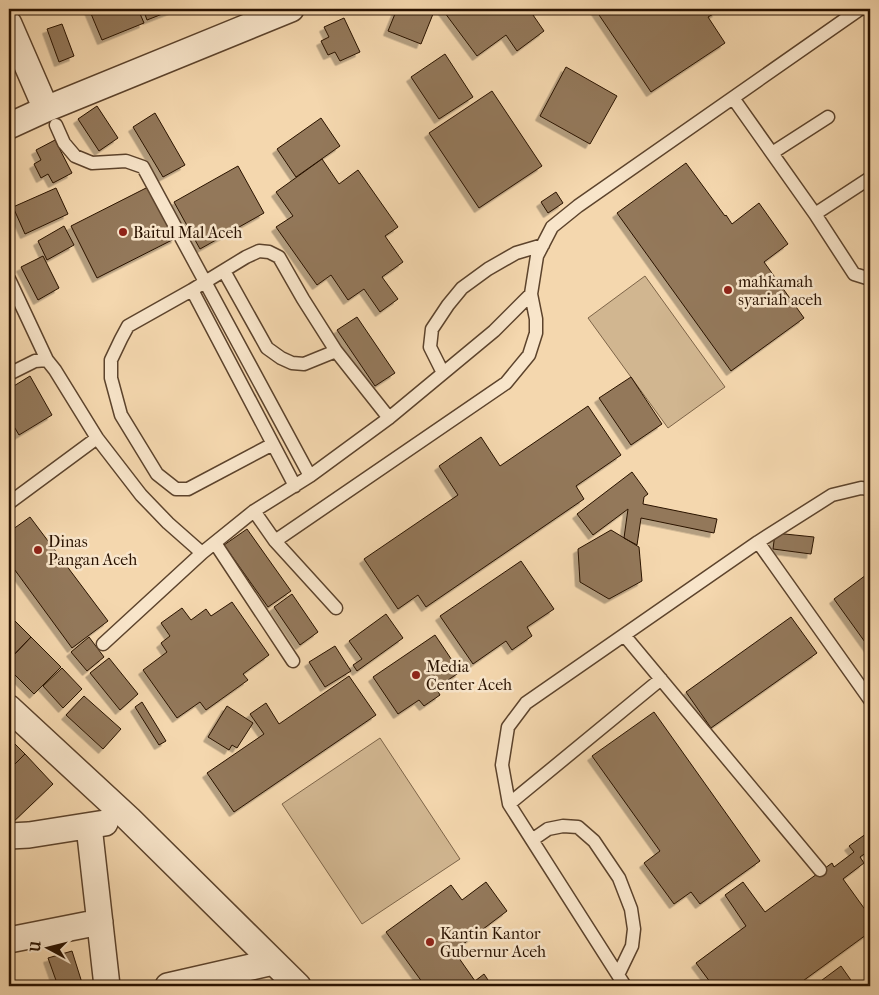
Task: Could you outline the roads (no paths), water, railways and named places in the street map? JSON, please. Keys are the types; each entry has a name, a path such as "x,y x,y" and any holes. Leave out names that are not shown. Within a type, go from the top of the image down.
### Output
{"street":[{"path":"9,126 51,117 291,9"},
{"path":"9,24 51,117"},
{"path":"9,708 130,820 298,986"},
{"path":"9,836 29,835 130,820"},
{"path":"89,826 107,986"},
{"path":"9,940 100,922"},
{"path":"168,986 273,962"}],"lane":[{"path":"275,541 506,383 529,355 536,334 536,319 531,294 537,256 552,227 578,206 860,9"},
{"path":"733,98 815,214 854,274 870,279"},
{"path":"51,117 64,143 75,156 92,164 126,161 143,167 310,476"},
{"path":"772,153 828,117"},
{"path":"815,214 870,178"},
{"path":"443,374 430,347 432,329 448,305 462,288 488,269 516,254 543,245"},
{"path":"273,444 188,489 176,489 157,474 121,414 111,378 111,360 128,326 258,251 269,252 279,257 336,351 389,418"},
{"path":"224,270 267,348 292,363 304,364 336,351"},
{"path":"9,279 47,360 97,438 141,495 168,523 202,553"},
{"path":"192,290 295,486"},
{"path":"103,644 202,553 254,511 310,476 389,418 494,332 531,294"},
{"path":"9,374 35,360 47,360"},
{"path":"9,503 97,438"},
{"path":"626,986 509,804 502,765 508,727 526,703 758,542 832,495 861,488 870,489"},
{"path":"254,511 275,541 336,608"},
{"path":"758,542 870,700"},
{"path":"215,543 293,661"},
{"path":"624,635 820,870"},
{"path":"509,804 661,679"},
{"path":"532,840 548,828 578,827 594,841 619,878 631,909 634,929 632,946 618,975"}],"place":[{"name":"Baitul Mal Aceh","path":"123,232"},
{"name":"mahkamah syariah aceh","path":"728,290"},
{"name":"Dinas Pangan Aceh","path":"38,550"},
{"name":"Media Center Aceh","path":"416,675"},
{"name":"Kantin Kantor Gubernur Aceh","path":"430,942"}]}
